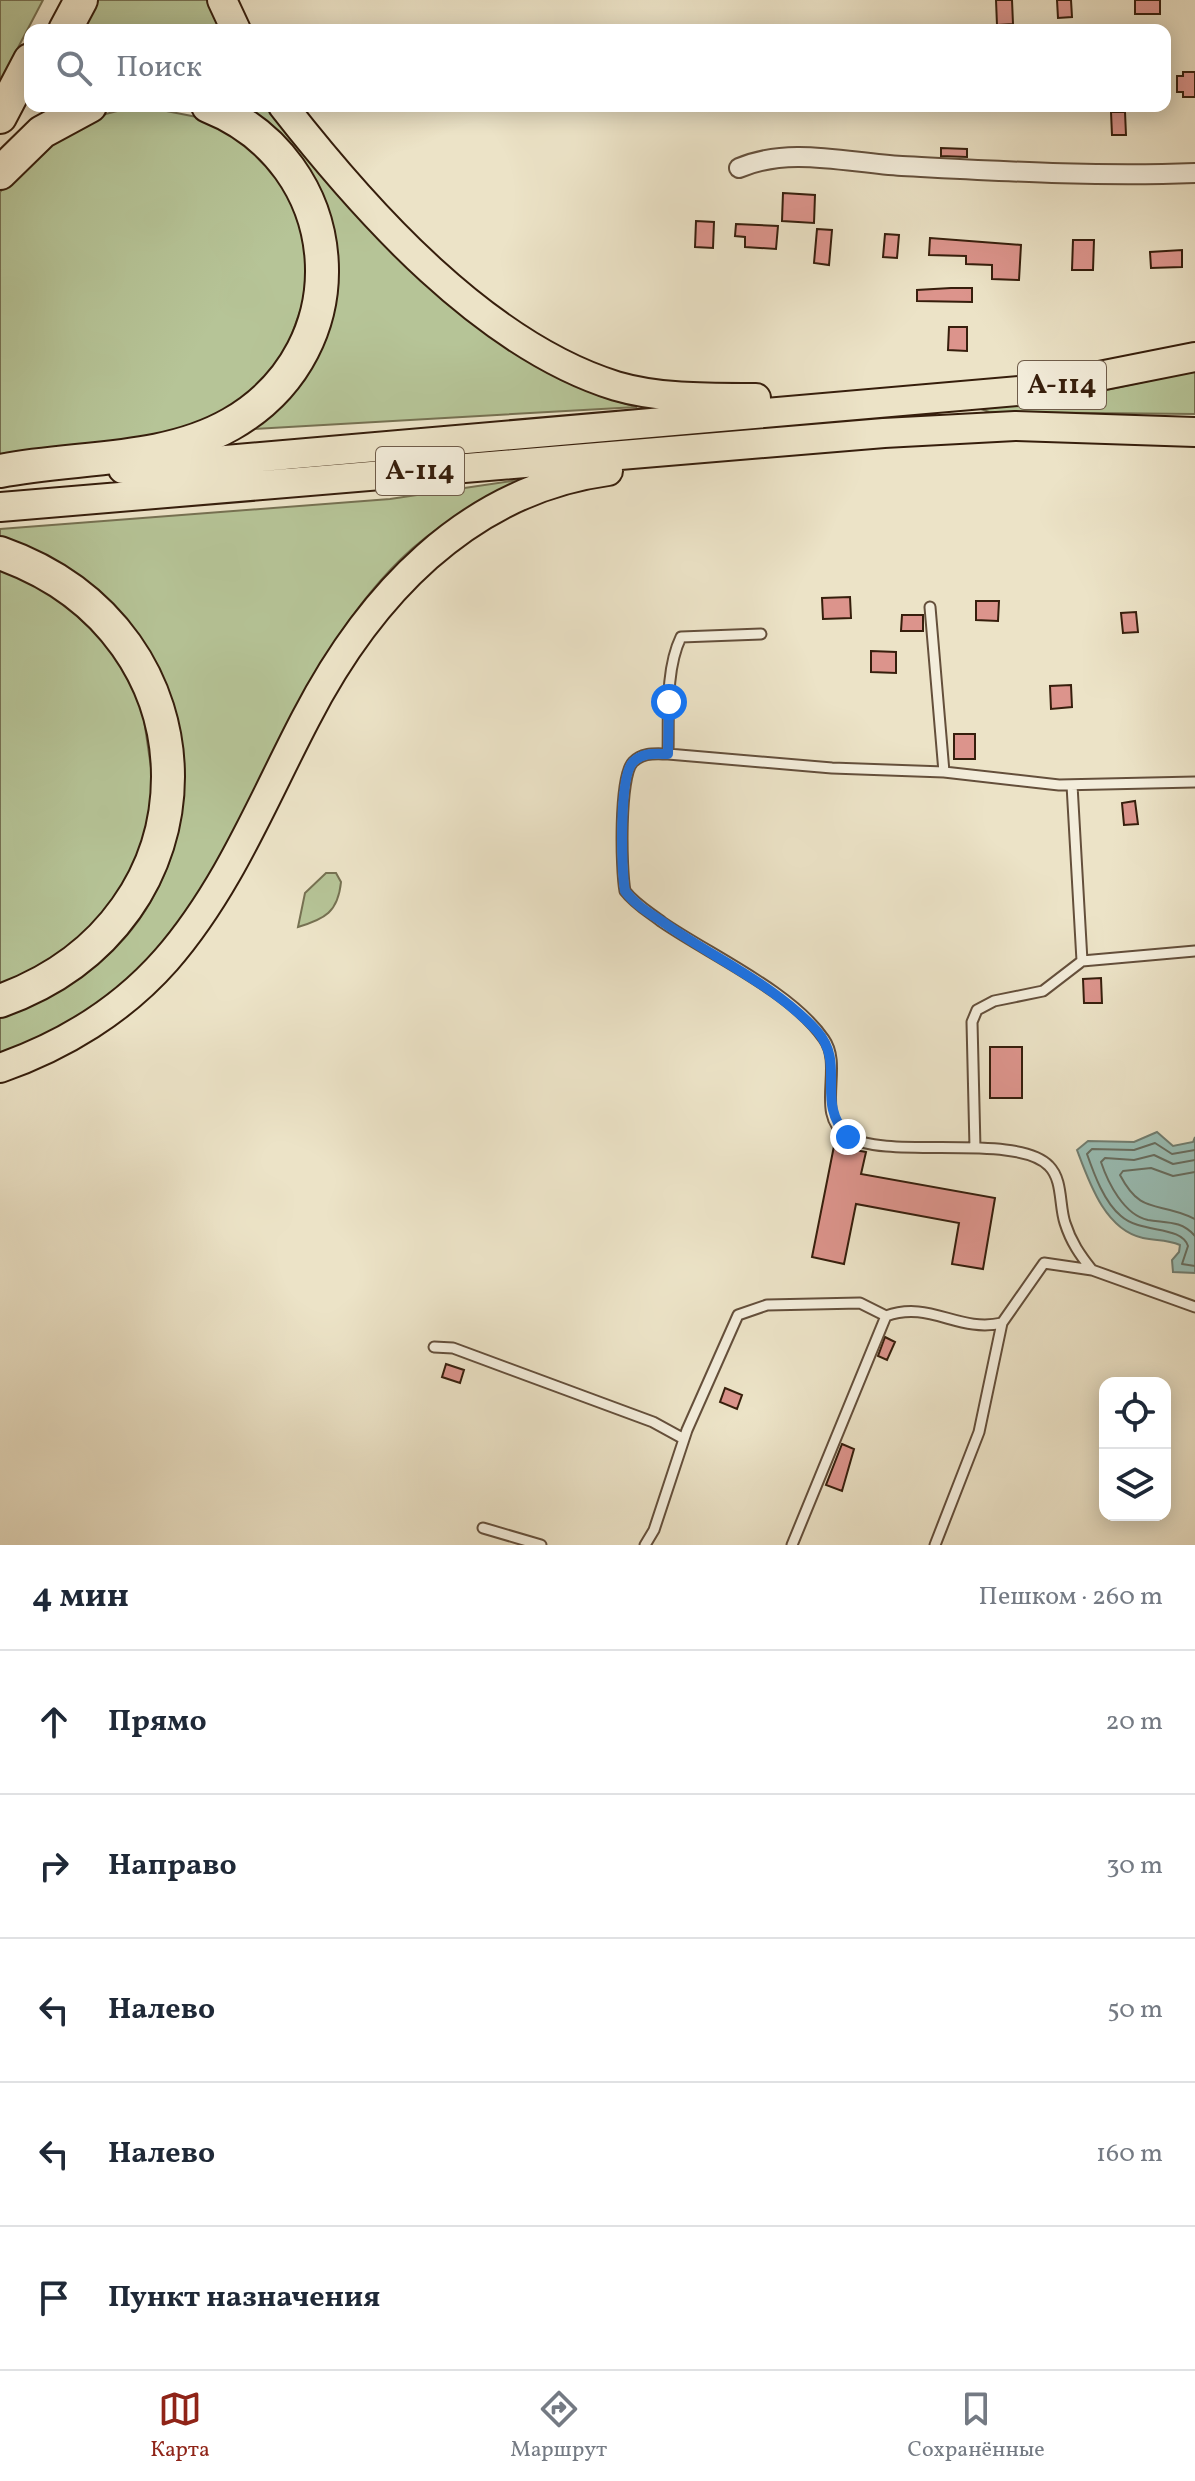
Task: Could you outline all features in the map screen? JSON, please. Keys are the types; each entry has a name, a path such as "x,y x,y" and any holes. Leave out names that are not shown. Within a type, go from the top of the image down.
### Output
{"highway":[{"path":"49,24 62,0"},
{"path":"68,24 81,0"},
{"path":"0,117 24,71"},
{"path":"0,152 24,107"},
{"path":"0,173 42,132 79,112"},
{"path":"0,471 51,461 125,455 207,434 229,425 265,399 303,350 316,314 322,284 320,243 310,203 286,162 265,140 238,120 221,112"},
{"path":"0,553 67,586 97,612 123,642 156,703 168,777 166,812 157,848 143,883 123,916 100,942 62,972 0,1001"}],"main road":[{"path":"222,0 233,24"},
{"path":"288,112 352,187 437,273 507,331 578,371 617,386 666,395 940,398"},
{"name":"А-114","path":"0,479 940,398 1075,383 1195,357"},
{"name":"А-114","path":"0,507 884,433 1015,426 1195,432"},
{"path":"0,1068 82,1030 139,987 166,960 191,928 234,861 307,716 355,636 402,579 442,541 507,502 569,479 884,433"}],"street":[{"path":"739,168 776,156 800,156 887,165 1115,177 1195,173"}],"lane":[{"path":"930,607 944,772"},
{"path":"668,754 669,702 676,647 681,637 761,634"},
{"path":"1092,1270 1075,1248 1064,1221 1060,1190 1052,1168 1040,1158 975,1148 889,1145 848,1137 831,1113 831,1060 826,1041 814,1027 759,981 631,900 625,891 625,783 631,764 645,754 832,768 944,772 1072,785 1195,782"},
{"path":"1072,785 1082,961"},
{"path":"975,1148 972,1022 977,1010 994,1001 1043,991 1082,961 1195,951"},
{"path":"935,1545 979,1432 1002,1323 1044,1263 1092,1270 1195,1307"},
{"path":"645,1545 654,1530 684,1439 738,1315 767,1305 860,1303 886,1316 908,1308 982,1328 1002,1323"},
{"path":"792,1545 886,1316"},
{"path":"434,1347 453,1348 562,1387 601,1405 653,1422 684,1439"},
{"path":"483,1528 541,1545"}],"green space":[{"path":"0,0 43,0 30,24 24,24 24,36 0,82"},
{"path":"98,0 210,0 220,24 85,24"},
{"path":"116,112 171,112 212,120 250,142 299,205 310,283 282,362 222,416 168,434 93,446 0,454 0,192 46,146 64,133"},
{"path":"243,112 275,112 467,318 540,368 600,396 637,407 252,429 291,392 312,363 333,306 336,272"},
{"path":"1195,371 1195,414 989,412 981,409 1064,399"},
{"path":"521,482 427,536 400,560 345,626 301,700 207,879 165,943 120,986 83,1013 0,1055 0,1016 66,986 105,957 138,922 151,901 173,848 182,793 178,737 162,684 135,635 99,593 53,560 0,539 0,529 390,499"},
{"path":"0,568 58,598 111,648 142,706 155,795 135,873 86,941 0,989"},
{"path":"326,873 336,873 341,882 337,901 323,917 298,927 305,893"}],"water":[{"path":"1157,1132 1173,1146 1193,1142 1195,1137 1195,1273 1173,1272 1172,1260 1179,1252 1180,1245 1143,1238 1118,1225 1100,1203 1077,1150 1088,1141 1134,1142"}],"building":[{"path":"996,0 1012,0 1013,24 997,24"},
{"path":"1057,0 1071,0 1072,17 1058,18"},
{"path":"1135,0 1160,0 1160,14 1135,14"},
{"path":"1183,72 1195,72 1195,97 1183,97 1183,92 1177,92 1177,76 1183,76"},
{"path":"1111,112 1125,112 1126,135 1112,135"},
{"path":"941,148 967,149 967,157 941,156"},
{"path":"783,193 815,195 814,223 782,221"},
{"path":"696,221 714,222 713,248 695,247"},
{"path":"736,224 778,226 776,249 745,247 745,237 735,236"},
{"path":"817,229 832,230 829,265 814,263"},
{"path":"885,234 899,235 897,258 883,257"},
{"path":"930,238 1021,245 1019,280 992,279 992,265 966,264 966,256 929,255"},
{"path":"1073,240 1094,240 1093,270 1072,270"},
{"path":"1182,250 1182,267 1151,268 1150,252"},
{"path":"972,288 972,302 917,301 917,290"},
{"path":"949,327 967,327 967,351 948,350"},
{"path":"850,597 851,618 823,619 822,598"},
{"path":"976,601 999,601 998,621 976,620"},
{"path":"1136,612 1138,632 1123,633 1121,613"},
{"path":"902,615 923,615 923,631 901,631"},
{"path":"871,651 896,652 896,673 871,672"},
{"path":"1071,685 1072,707 1051,709 1050,686"},
{"path":"954,734 975,734 975,759 954,759"},
{"path":"1135,801 1138,824 1124,825 1122,803"},
{"path":"1101,978 1102,1003 1084,1003 1083,979"},
{"path":"990,1047 1022,1047 1022,1098 990,1098"},
{"path":"834,1146 866,1152 861,1174 995,1198 983,1269 952,1264 959,1223 856,1204 844,1264 812,1257"},
{"path":"885,1337 895,1342 887,1360 878,1356"},
{"path":"446,1364 464,1370 460,1383 442,1377"},
{"path":"725,1388 742,1395 737,1409 720,1402"},
{"path":"842,1444 854,1449 842,1491 826,1485"}],"route":[{"path":"669,702 668,754 645,754 631,764 625,783 625,891 631,900 679,933 759,981 814,1027 826,1041 831,1060 831,1113 848,1137"}]}
